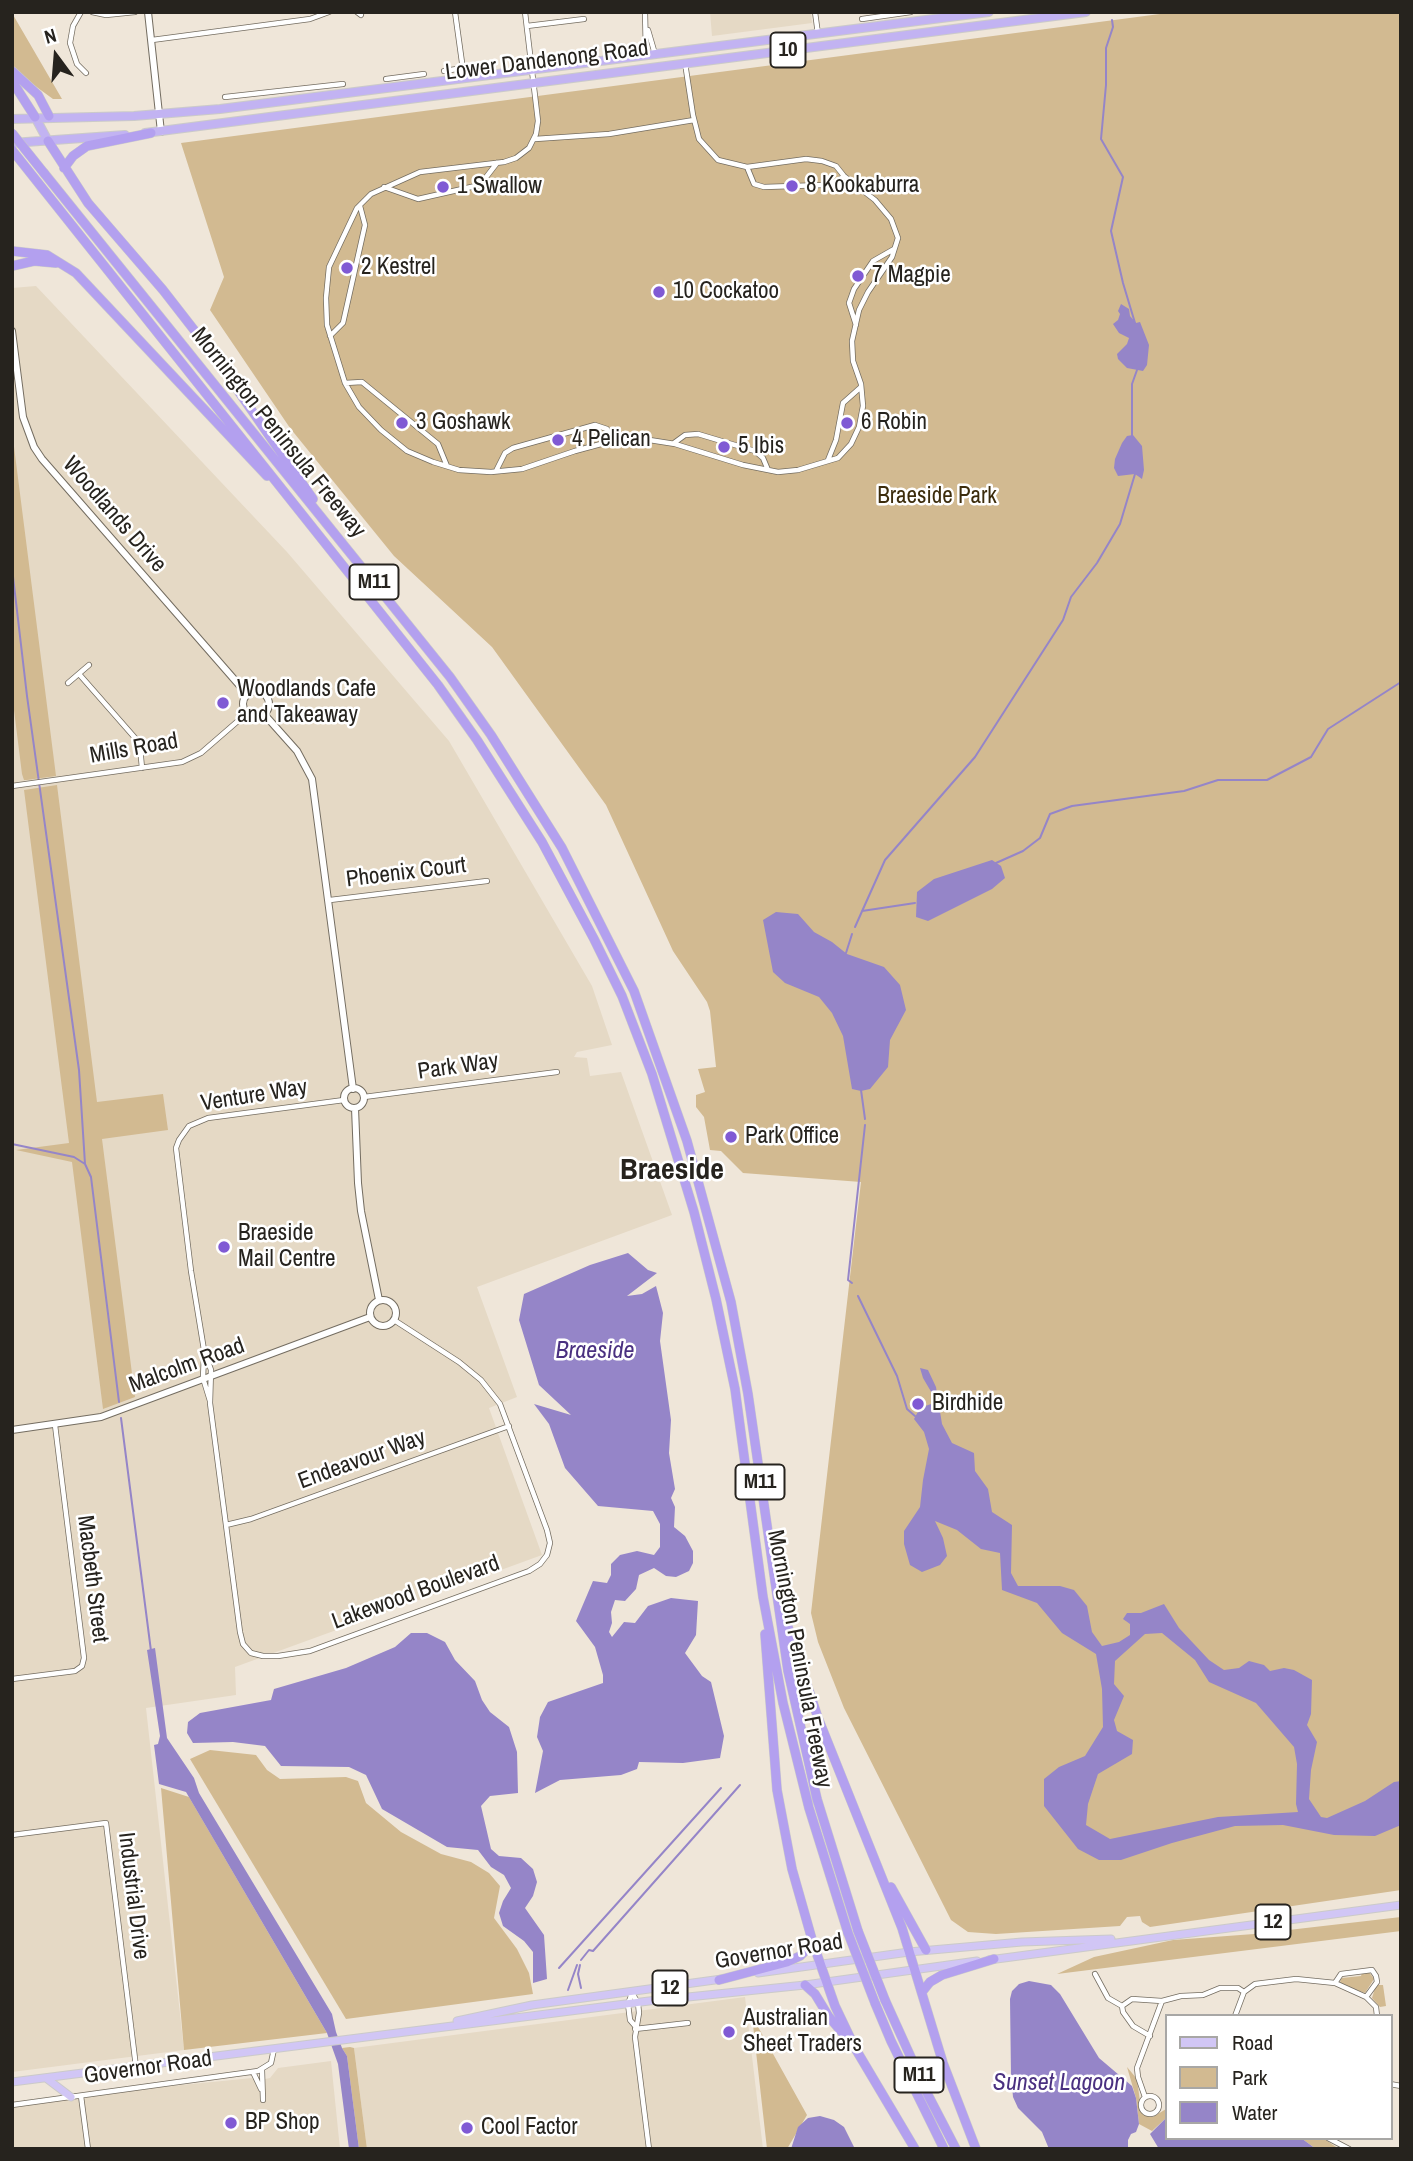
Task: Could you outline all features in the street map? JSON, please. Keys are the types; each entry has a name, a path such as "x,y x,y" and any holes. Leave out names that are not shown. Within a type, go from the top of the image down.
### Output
{"highway":[{"name":"Lower Dandenong Road","path":"12,143 161,132 1086,12"},
{"name":"Lower Dandenong Road","path":"12,119 160,114 220,109 818,34 862,20 982,13"},
{"path":"12,71 38,95 49,116"},
{"path":"12,81 88,203 191,324 320,509 450,677"},
{"name":"Mornington Peninsula Freeway","path":"12,133 450,677 498,746 562,848 629,980 691,1153 731,1302 748,1394 788,1671 809,1768 891,2041 944,2149"},
{"path":"65,168 73,156 87,146 151,133"},
{"name":"Mornington Peninsula Freeway","path":"12,150 438,685 535,831 622,996 652,1074 694,1212 716,1299 735,1389 763,1597 797,1766 820,1847 848,1933 956,2149"},
{"path":"12,251 47,255 79,275 117,319 311,523"},
{"path":"12,266 40,261 68,267"},
{"path":"777,1595 818,1718 880,1871 915,1969 952,2088 976,2149"},
{"path":"763,1597 777,1790 792,1869 820,1964 855,2048 915,2149"},
{"path":"880,1871 926,1950"},
{"path":"719,1980 787,1962 800,1956 813,1942"},
{"path":"922,1992 930,1982 942,1975 994,1959"},
{"path":"805,1985 815,1994 829,2017 855,2048"}],"main road":[{"name":"Governor Road","path":"12,2082 628,2004 805,1985 1401,1905"},
{"name":"Governor Road","path":"422,2030 532,2005 909,1952 1021,1942 1145,1938"},
{"path":"46,2078 71,2097"}],"street":[{"path":"81,12 73,26 71,43 79,68 86,73"},
{"path":"92,12 106,16 135,12"},
{"path":"148,12 161,132"},
{"path":"152,40 310,19 329,12"},
{"path":"456,12 464,79"},
{"path":"525,12 538,121 534,139 522,155 498,163 420,172 383,187 359,206 330,267 326,298 330,337 345,383 359,407 407,451 459,470 522,469 575,451 618,441 643,439 673,443 778,472 798,470 838,458 851,444 861,416 861,387 853,361 852,341 859,310 895,249 898,238 891,219 875,200 844,176 836,166 822,161 806,159 747,167 718,160 699,139 685,63"},
{"path":"645,12 651,55"},
{"path":"815,12 818,34"},
{"name":"Lower Dandenong Road","path":"862,20 911,12"},
{"path":"981,26 982,13"},
{"path":"527,26 584,19"},
{"path":"647,26 651,55"},
{"name":"Lower Dandenong Road","path":"444,71 463,68"},
{"name":"Lower Dandenong Road","path":"386,79 424,74"},
{"path":"398,77 399,87"},
{"name":"Lower Dandenong Road","path":"225,97 343,84"},
{"path":"331,86 339,95"},
{"name":"Lower Dandenong Road","path":"220,109 239,97"},
{"path":"534,139 609,134 694,120"},
{"path":"383,187 418,199 480,185 498,163"},
{"path":"747,167 754,184 764,187 823,185 838,181 844,176"},
{"path":"330,337 343,323 365,225 359,206"},
{"path":"856,326 849,303 854,289 873,261 895,249"},
{"name":"Woodlands Drive","path":"12,331 23,417 34,447 247,694"},
{"path":"345,383 362,382 438,444 448,466"},
{"path":"827,461 836,440 843,403 861,387"},
{"path":"496,471 505,453 513,448 595,425 607,429 611,437 618,441"},
{"path":"673,443 685,435 698,434 755,451 763,458 768,470"},
{"path":"68,683 89,665"},
{"path":"79,674 136,739 140,747 142,768"},
{"path":"259,691 266,695 269,702 264,714 257,717 246,714 242,702 247,694 259,691"},
{"name":"Mills Road","path":"12,786 182,762 201,752 246,714"},
{"path":"264,714 297,751 313,779 353,1088"},
{"name":"Phoenix Court","path":"330,900 487,881"},
{"name":"Park Way","path":"364,1097 557,1072"},
{"path":"353,1088 359,1090 364,1097 362,1103 355,1108"},
{"path":"353,1088 347,1092 344,1100 347,1105 355,1108"},
{"name":"Venture Way","path":"211,1375 204,1350 177,1162 179,1140 189,1126 208,1118 344,1100"},
{"path":"355,1108 360,1202 379,1300"},
{"path":"386,1299 393,1304 396,1311 394,1320 388,1325 380,1326 370,1317 370,1307 379,1300 386,1299"},
{"name":"Malcolm Road","path":"12,1430 108,1415 370,1317"},
{"name":"Lakewood Boulevard","path":"203,1378 210,1403 243,1644 251,1653 263,1656 310,1651 529,1571 547,1555 550,1543 547,1530 500,1404 481,1380 459,1362 394,1320"},
{"name":"Venture Way","path":"203,1378 204,1350"},
{"name":"Lakewood Boulevard","path":"210,1403 211,1375"},
{"name":"Macbeth Street","path":"12,1679 75,1671 82,1666 84,1658 55,1424"},
{"name":"Endeavour Way","path":"226,1525 251,1519 509,1426"},
{"name":"Industrial Drive","path":"12,1835 106,1823 136,2067"},
{"path":"1335,1983 1341,1974 1372,1970 1377,1982 1366,1997"},
{"path":"1095,1974 1108,1998 1122,2006"},
{"path":"1236,2014 1244,1992 1255,1984 1296,1979 1335,1983 1366,1997 1376,2007 1377,2014"},
{"path":"1122,2006 1132,1999 1162,2001 1181,1996 1203,1995 1220,1988 1238,1988 1244,1992"},
{"path":"632,1993 638,2003 640,2018 636,2028 649,2149"},
{"path":"632,1993 628,2004 630,2020 636,2028"},
{"path":"1145,2097 1155,2097 1163,2103 1157,2112 1147,2114 1141,2106 1145,2097 1137,2072 1162,2001"},
{"path":"1122,2006 1133,2026 1150,2036"},
{"path":"636,2028 688,2023"},
{"path":"261,2090 262,2070 271,2063 274,2048"},
{"name":"Governor Road","path":"12,2105 262,2070"},
{"path":"253,2072 263,2100"},
{"path":"81,2096 88,2149"},
{"path":"1332,2140 1349,2149"}],"shaded area":[{"path":"710,12 811,12 812,23 712,36"},
{"path":"36,286 287,552 449,741 592,986 612,1045 577,1052 574,1057 587,1058 590,1076 621,1072 672,1215 477,1287 517,1397 489,1408 542,1555 235,1667 236,1695 146,1708 184,2050 12,2072 12,288"},
{"path":"745,1997 763,2149 367,2149 354,2048"},
{"path":"331,2061 340,2149 12,2149 12,2102 252,2078 255,2081 270,2078 278,2068"}],"green space":[{"name":"Braeside Park","path":"1175,12 1401,12 1401,1890 1150,1927 1142,1922 1140,1916 1127,1917 1120,1926 996,1934 968,1932 951,1920 844,1708 818,1642 811,1613 861,1182 743,1173 721,1151 710,1150 704,1117 696,1107 696,1095 705,1092 698,1069 716,1067 710,1011 707,1002 673,951 606,805 492,647 394,556 290,428 210,310 224,277 181,143"},
{"path":"12,13 62,99 53,99 12,65"},
{"path":"12,431 56,776 27,780 24,780 22,774 12,694"},
{"path":"57,785 97,1102 163,1094 168,1130 102,1139 135,1397 103,1409 72,1162 16,1150 69,1143 24,790"},
{"path":"210,1750 256,1755 267,1770 280,1779 346,1777 358,1781 366,1803 401,1832 441,1854 471,1862 489,1873 500,1886 494,1918 517,1949 529,1973 533,1994 346,2019 190,1759"},
{"path":"161,1788 189,1797 327,2033 184,2050"},
{"path":"1401,1917 1401,1931 1057,1974 1094,1957 1173,1940 1254,1934"},
{"path":"1369,1972 1374,1979 1365,1993 1342,1985 1340,1981 1342,1978 1361,1976 1362,1973"},
{"path":"1376,1985 1383,1985 1386,2006 1380,2007 1372,1998"},
{"path":"752,2016 807,2115 787,2149 767,2149"},
{"path":"342,2048 354,2048 367,2149 359,2149 347,2056"},
{"path":"1127,2067 1137,2079 1144,2114 1153,2117 1164,2110 1164,2120 1152,2131 1139,2124 1136,2098"},
{"path":"1304,2140 1326,2140 1339,2149 1316,2149"}],"water":[{"path":"1121,304 1129,309 1130,316 1136,323 1140,322 1149,345 1147,365 1143,371 1127,368 1118,359 1117,354 1129,338 1119,333 1113,324 1118,320"},
{"path":"1133,435 1142,446 1142,479 1135,474 1118,476 1114,468 1122,443 1127,436"},
{"path":"992,860 1001,866 1005,878 992,889 928,921 916,917 917,892 934,879"},
{"path":"776,912 798,914 814,932 847,954 884,967 900,985 906,1010 890,1040 888,1067 870,1089 852,1089 843,1036 832,1013 819,997 785,983 773,972 763,920"},
{"name":"Braeside","path":"628,1253 648,1270 657,1273 627,1296 642,1294 656,1286 663,1313 660,1341 671,1420 669,1453 675,1489 671,1498 675,1507 674,1527 685,1536 693,1551 693,1563 689,1571 676,1577 666,1576 654,1568 639,1575 636,1589 625,1601 615,1600 609,1632 612,1637 624,1622 635,1623 648,1606 671,1598 698,1601 696,1635 685,1653 702,1676 711,1682 724,1736 720,1758 683,1763 639,1762 637,1769 621,1775 560,1780 535,1793 543,1751 537,1737 540,1717 548,1702 603,1683 595,1647 576,1621 593,1581 607,1583 611,1575 611,1564 620,1555 637,1551 654,1555 660,1547 660,1524 653,1511 598,1506 565,1468 549,1424 534,1404 571,1415 539,1385 519,1320 524,1294 590,1265"},
{"path":"920,1368 928,1370 936,1387 942,1424 952,1443 974,1453 975,1471 988,1489 992,1512 1012,1525 1011,1573 1018,1586 1060,1586 1074,1590 1087,1606 1092,1632 1102,1646 1119,1642 1130,1635 1130,1624 1123,1619 1127,1613 1141,1613 1164,1604 1179,1628 1209,1660 1224,1670 1239,1668 1249,1661 1264,1665 1270,1671 1284,1668 1294,1670 1312,1680 1311,1714 1307,1725 1317,1742 1309,1799 1321,1817 1327,1818 1365,1801 1394,1782 1401,1781 1401,1825 1375,1836 1334,1835 1283,1825 1235,1826 1121,1860 1099,1860 1078,1849 1044,1806 1044,1779 1059,1767 1085,1756 1103,1727 1102,1689 1096,1654 1062,1633 1037,1603 1002,1590 1000,1553 981,1549 957,1530 935,1521 947,1556 940,1565 922,1572 910,1565 904,1544 904,1531 920,1507 929,1449 924,1432 914,1419 920,1408 931,1404 933,1395","holes":["1162,1633 1195,1660 1209,1682 1256,1703 1294,1747 1298,1812 1218,1817 1110,1839 1086,1825 1088,1804 1098,1774 1132,1754 1133,1740 1117,1731 1114,1720 1124,1696 1114,1684 1115,1661 1145,1634"]},
{"path":"411,1633 427,1633 445,1642 455,1660 475,1681 490,1712 509,1727 517,1752 518,1793 490,1796 481,1806 491,1849 499,1856 521,1858 533,1869 537,1882 533,1896 525,1908 544,1935 547,1979 533,1983 533,1952 524,1941 503,1926 499,1913 511,1888 504,1875 491,1867 478,1850 447,1847 382,1809 366,1775 349,1767 281,1766 265,1746 233,1742 193,1743 187,1733 188,1722 200,1713 271,1700 274,1689 346,1668 395,1647"},
{"path":"155,1648 167,1738 194,1778 199,1793 332,2014 336,2032 347,2056 359,2149 349,2149 338,2064 327,2033 186,1792 159,1784 154,1745 158,1744 160,1736 147,1650"},
{"name":"Sunset Lagoon","path":"1029,1981 1051,1985 1060,1994 1099,2058 1132,2086 1139,2124 1128,2140 1128,2149 1049,2149 1042,2132 1018,2108 1013,2097 1011,2075 1010,1999 1012,1991 1019,1984"},
{"path":"820,2116 834,2120 844,2127 855,2149 791,2149 798,2127 808,2118"},
{"path":"1164,2120 1164,2140 1304,2140 1316,2149 1159,2149 1150,2134"}],"waterway":[{"path":"1112,20 1113,27 1106,48 1101,139 1123,177 1111,231 1135,323"},
{"path":"1132,437 1132,384 1137,370"},
{"path":"855,927 885,860 975,757 1063,620 1071,597 1097,563 1120,524 1135,474"},
{"path":"12,568 79,1070 85,1164"},
{"path":"996,863 1023,851 1040,838 1050,814 1072,806 1184,791 1218,780 1267,780 1311,757 1328,729 1401,682"},
{"path":"862,911 915,903"},
{"path":"846,953 852,934"},
{"path":"861,1090 865,1119"},
{"path":"852,1283 848,1280 865,1125"},
{"path":"12,1144 74,1157 85,1164 91,1177 119,1402"},
{"path":"858,1296 897,1376 907,1409 915,1416"},
{"path":"121,1418 151,1651"},
{"path":"581,1960 589,1950 593,1951 740,1785"},
{"path":"559,1968 721,1788"},
{"path":"568,1990 577,1965"},
{"path":"580,1965 578,1974 581,1988"}],"place":[{"name":"8 Kookaburra","path":"792,186"},
{"name":"1 Swallow","path":"443,187"},
{"name":"2 Kestrel","path":"347,268"},
{"name":"7 Magpie","path":"858,276"},
{"name":"10 Cockatoo","path":"659,292"},
{"name":"3 Goshawk","path":"402,423"},
{"name":"6 Robin","path":"847,423"},
{"name":"4 Pelican","path":"558,440"},
{"name":"5 Ibis","path":"724,447"},
{"name":"Woodlands Cafe and Takeaway","path":"223,703"},
{"name":"Park Office","path":"731,1137"},
{"name":"Braeside Mail Centre","path":"224,1247"},
{"name":"Birdhide","path":"918,1404"},
{"name":"Australian Sheet Traders","path":"729,2032"},
{"name":"BP Shop","path":"231,2123"},
{"name":"Cool Factor","path":"467,2128"}],"district":[{"name":"Braeside","path":"672,1171"}]}
